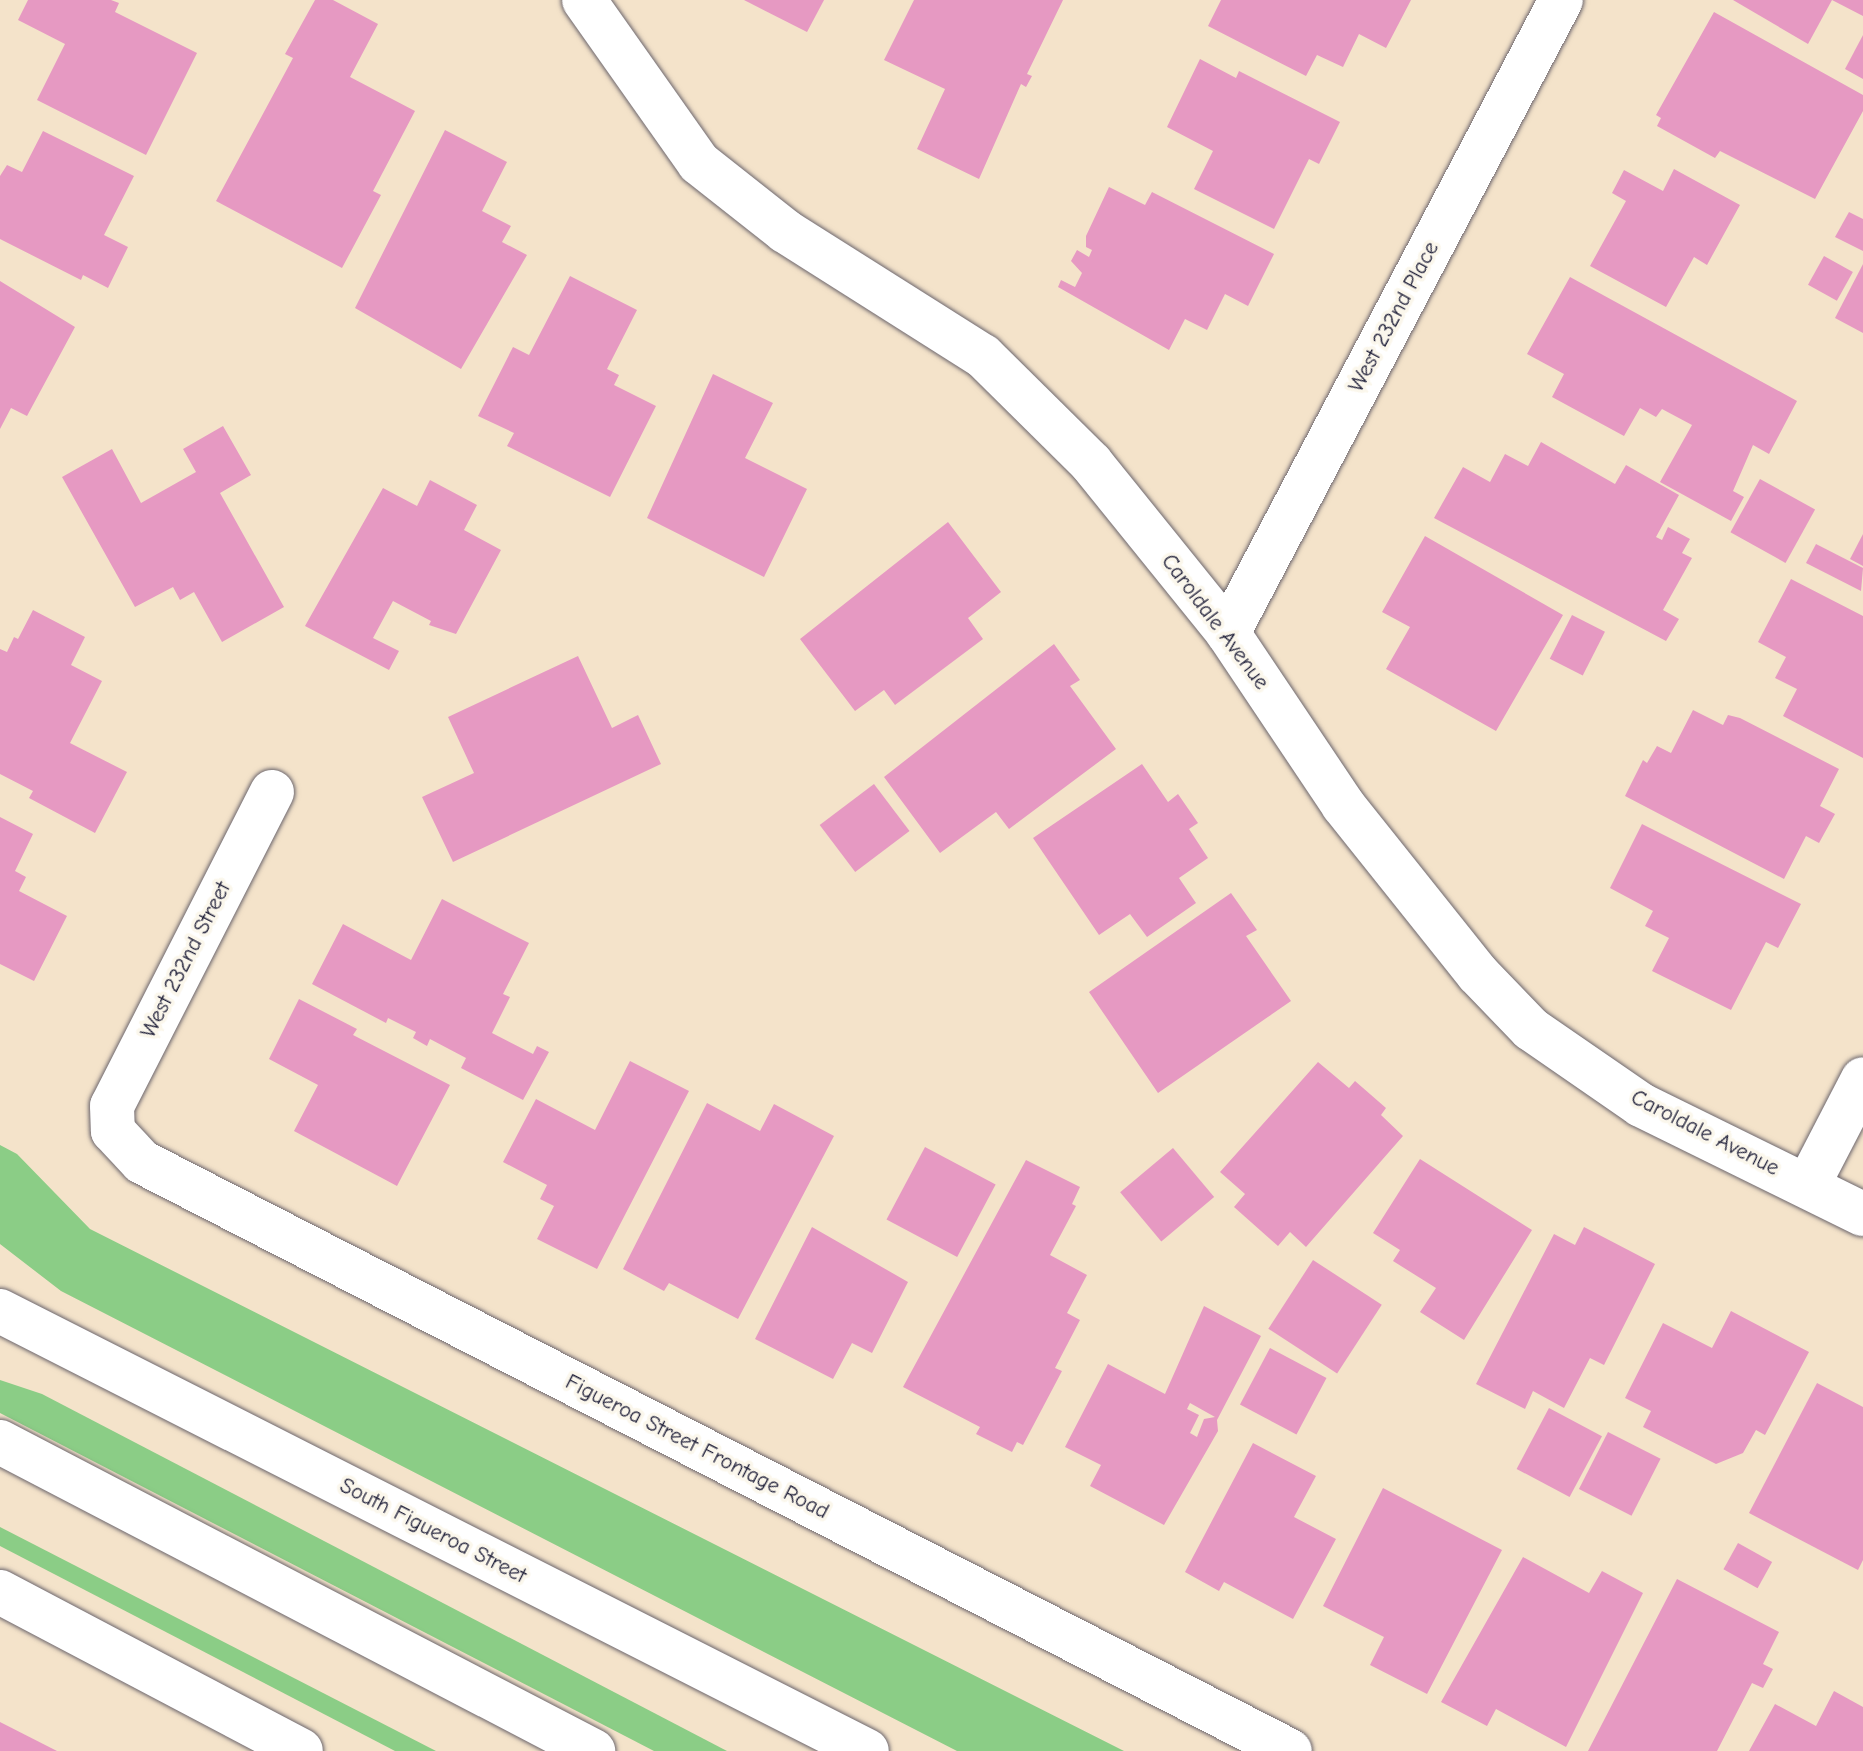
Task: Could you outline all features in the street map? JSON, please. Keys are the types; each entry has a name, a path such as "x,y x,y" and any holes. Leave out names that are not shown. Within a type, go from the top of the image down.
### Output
{"street":[{"name":"Caroldale Avenue","path":"584,0 699,163 785,231 983,356 1091,463 1228,633 1343,805 1478,974 1531,1029 1641,1105 1863,1214"},
{"name":"West 232nd Place","path":"1228,633 1561,0"},
{"name":"West 232nd Street","path":"113,1131 112,1106 272,792"},
{"path":"1808,1185 1863,1079"},
{"name":"Figueroa Street Frontage Road","path":"113,1131 142,1162 1290,1751"},
{"name":"South Figueroa Street","path":"0,1311 867,1751"},
{"path":"0,1442 593,1751"},
{"path":"0,1592 301,1751"}],"green space":[{"path":"0,1145 17,1154 90,1229 1124,1751 957,1751 61,1291 0,1244"},
{"path":"0,1380 42,1394 727,1751 654,1751 0,1413"},
{"path":"0,1527 436,1751 395,1751 0,1546"}],"building":[{"path":"28,0 111,0 119,3 115,12 197,53 146,155 37,100 65,44 18,20"},
{"path":"315,0 333,0 378,24 350,77 415,111 373,191 381,195 342,268 216,201 293,58 285,54"},
{"path":"744,0 824,0 807,32"},
{"path":"914,0 1063,0 1027,74 1032,76 1026,87 1021,84 979,179 917,149 945,89 884,60"},
{"path":"1221,0 1411,0 1386,48 1359,34 1343,67 1317,55 1306,76 1208,26"},
{"path":"1733,0 1832,0 1808,44"},
{"path":"1832,0 1863,0 1863,16"},
{"path":"1714,12 1863,95 1863,111 1815,199 1720,151 1715,158 1657,126 1661,118 1656,115"},
{"path":"1863,35 1863,79 1845,69"},
{"path":"1200,59 1236,78 1239,71 1340,122 1319,164 1309,159 1274,229 1194,189 1213,151 1167,127"},
{"path":"445,130 507,162 482,211 511,226 502,242 527,255 461,369 355,308"},
{"path":"43,131 134,176 104,235 128,247 108,288 83,275 81,280 0,239 0,176 7,165 22,172"},
{"path":"1674,169 1740,205 1707,265 1694,257 1666,307 1590,266 1626,201 1612,193 1624,170 1663,191"},
{"path":"1109,187 1145,205 1152,192 1274,254 1248,306 1225,294 1207,330 1185,319 1169,350 1058,287 1061,280 1075,287 1082,273 1071,261 1077,250 1089,257 1092,250 1086,247 1086,236"},
{"path":"1849,212 1863,219 1863,251 1835,237"},
{"path":"1824,256 1853,272 1837,301 1808,285"},
{"path":"1863,264 1863,333 1835,318"},
{"path":"570,276 637,310 607,369 619,375 614,385 656,406 610,497 507,446 514,433 478,416 513,347 529,355"},
{"path":"1570,277 1797,401 1769,454 1753,445 1733,491 1744,497 1731,521 1660,482 1692,425 1662,409 1656,417 1640,408 1624,436 1552,397 1564,374 1527,354"},
{"path":"0,281 75,327 27,416 11,408 0,429"},
{"path":"713,374 773,403 745,458 807,489 764,577 647,518"},
{"path":"223,426 251,475 220,493 284,607 222,642 194,592 180,600 173,587 135,607 62,477 112,449 141,503 196,472 183,449"},
{"path":"1541,442 1615,484 1626,465 1679,495 1656,537 1662,540 1668,527 1690,539 1682,553 1692,558 1663,610 1679,619 1666,641 1434,518 1463,467 1490,482 1505,454 1528,466"},
{"path":"1760,479 1815,510 1786,563 1730,532"},
{"path":"430,480 477,505 464,530 501,550 456,634 429,625 431,621 393,601 373,638 399,651 389,670 305,626 383,488 417,506"},
{"path":"948,522 1001,592 968,618 983,639 895,705 884,690 855,711 800,639"},
{"path":"1863,534 1863,566 1850,559"},
{"path":"1425,536 1563,615 1496,731 1386,669 1410,627 1382,612"},
{"path":"1816,544 1863,568 1861,591 1806,563"},
{"path":"1791,579 1863,616 1863,758 1783,716 1797,689 1775,678 1786,657 1758,642"},
{"path":"33,610 85,637 71,665 102,681 70,743 127,772 95,833 29,798 33,791 0,774 0,649 7,652 14,637 18,639"},
{"path":"1572,615 1605,632 1583,675 1550,659"},
{"path":"1054,644 1080,680 1070,686 1116,749 1009,829 996,812 940,853 884,777"},
{"path":"578,656 612,728 638,715 661,764 453,862 422,797 474,773 448,717"},
{"path":"1693,710 1723,725 1728,715 1740,718 1839,769 1820,806 1835,814 1819,843 1806,836 1784,879 1625,796 1643,760 1647,763 1657,746 1671,753"},
{"path":"1142,764 1168,802 1178,794 1198,823 1189,829 1208,858 1179,878 1196,903 1147,937 1130,914 1099,935 1033,838"},
{"path":"874,784 910,831 855,872 820,825"},
{"path":"0,817 33,834 15,871 26,877 19,891 67,916 34,981 0,964"},
{"path":"1642,824 1801,904 1778,948 1766,942 1731,1010 1652,971 1669,938 1645,926 1653,911 1610,888"},
{"path":"1231,893 1257,930 1246,936 1291,1001 1158,1093 1089,992"},
{"path":"442,899 529,943 503,994 510,997 492,1033 533,1054 537,1046 549,1052 523,1100 461,1068 466,1058 430,1039 427,1046 413,1038 416,1032 388,1018 386,1023 312,984 343,924 411,960"},
{"path":"299,999 357,1029 353,1035 450,1085 397,1186 294,1131 318,1085 269,1059"},
{"path":"630,1061 689,1091 597,1269 537,1239 554,1206 540,1199 547,1185 503,1162 536,1099 595,1130"},
{"path":"1318,1062 1349,1088 1355,1081 1386,1108 1381,1115 1403,1136 1306,1247 1290,1232 1278,1246 1234,1207 1245,1194 1220,1172"},
{"path":"707,1103 760,1131 774,1104 834,1136 738,1319 669,1283 664,1291 623,1269"},
{"path":"925,1147 996,1185 957,1257 887,1219"},
{"path":"1173,1148 1214,1197 1161,1241 1120,1192"},
{"path":"1420,1159 1532,1230 1464,1340 1420,1312 1436,1288 1393,1261 1400,1250 1373,1233"},
{"path":"1026,1160 1080,1187 1072,1204 1076,1206 1050,1255 1087,1275 1067,1313 1080,1320 1055,1368 1062,1371 1023,1445 1017,1442 1012,1452 976,1434 980,1427 903,1387"},
{"path":"812,1227 908,1282 872,1353 852,1343 833,1379 755,1339"},
{"path":"1584,1227 1655,1264 1604,1365 1590,1358 1564,1408 1533,1391 1525,1409 1476,1384 1554,1234 1575,1245"},
{"path":"1313,1260 1382,1305 1337,1373 1268,1329"},
{"path":"1204,1306 1261,1336 1217,1420 1218,1431 1164,1525 1090,1486 1101,1465 1065,1447 1108,1364 1165,1394","holes":["1190,1403 1215,1417 1204,1419 1197,1437 1190,1433 1199,1415 1187,1409"]},
{"path":"1731,1311 1809,1352 1765,1435 1756,1430 1743,1453 1716,1464 1643,1427 1651,1411 1625,1398 1663,1323 1712,1348"},
{"path":"1270,1348 1327,1378 1296,1435 1240,1405"},
{"path":"1817,1383 1863,1407 1863,1560 1858,1570 1749,1513"},
{"path":"1549,1408 1602,1436 1570,1497 1517,1469"},
{"path":"1608,1432 1661,1459 1632,1516 1579,1489"},
{"path":"1253,1443 1316,1476 1294,1517 1336,1539 1293,1619 1224,1582 1219,1591 1185,1572"},
{"path":"1383,1488 1502,1550 1427,1694 1370,1665 1384,1637 1323,1606"},
{"path":"1738,1543 1772,1562 1758,1588 1723,1569"},
{"path":"1523,1557 1589,1593 1602,1571 1643,1593 1566,1747 1496,1709 1487,1726 1441,1702"},
{"path":"1677,1579 1779,1632 1763,1664 1773,1669 1763,1688 1752,1683 1717,1751 1588,1751"},
{"path":"1834,1691 1863,1707 1863,1751 1749,1751 1775,1704 1816,1726"},
{"path":"0,1722 57,1751 0,1751"}]}
